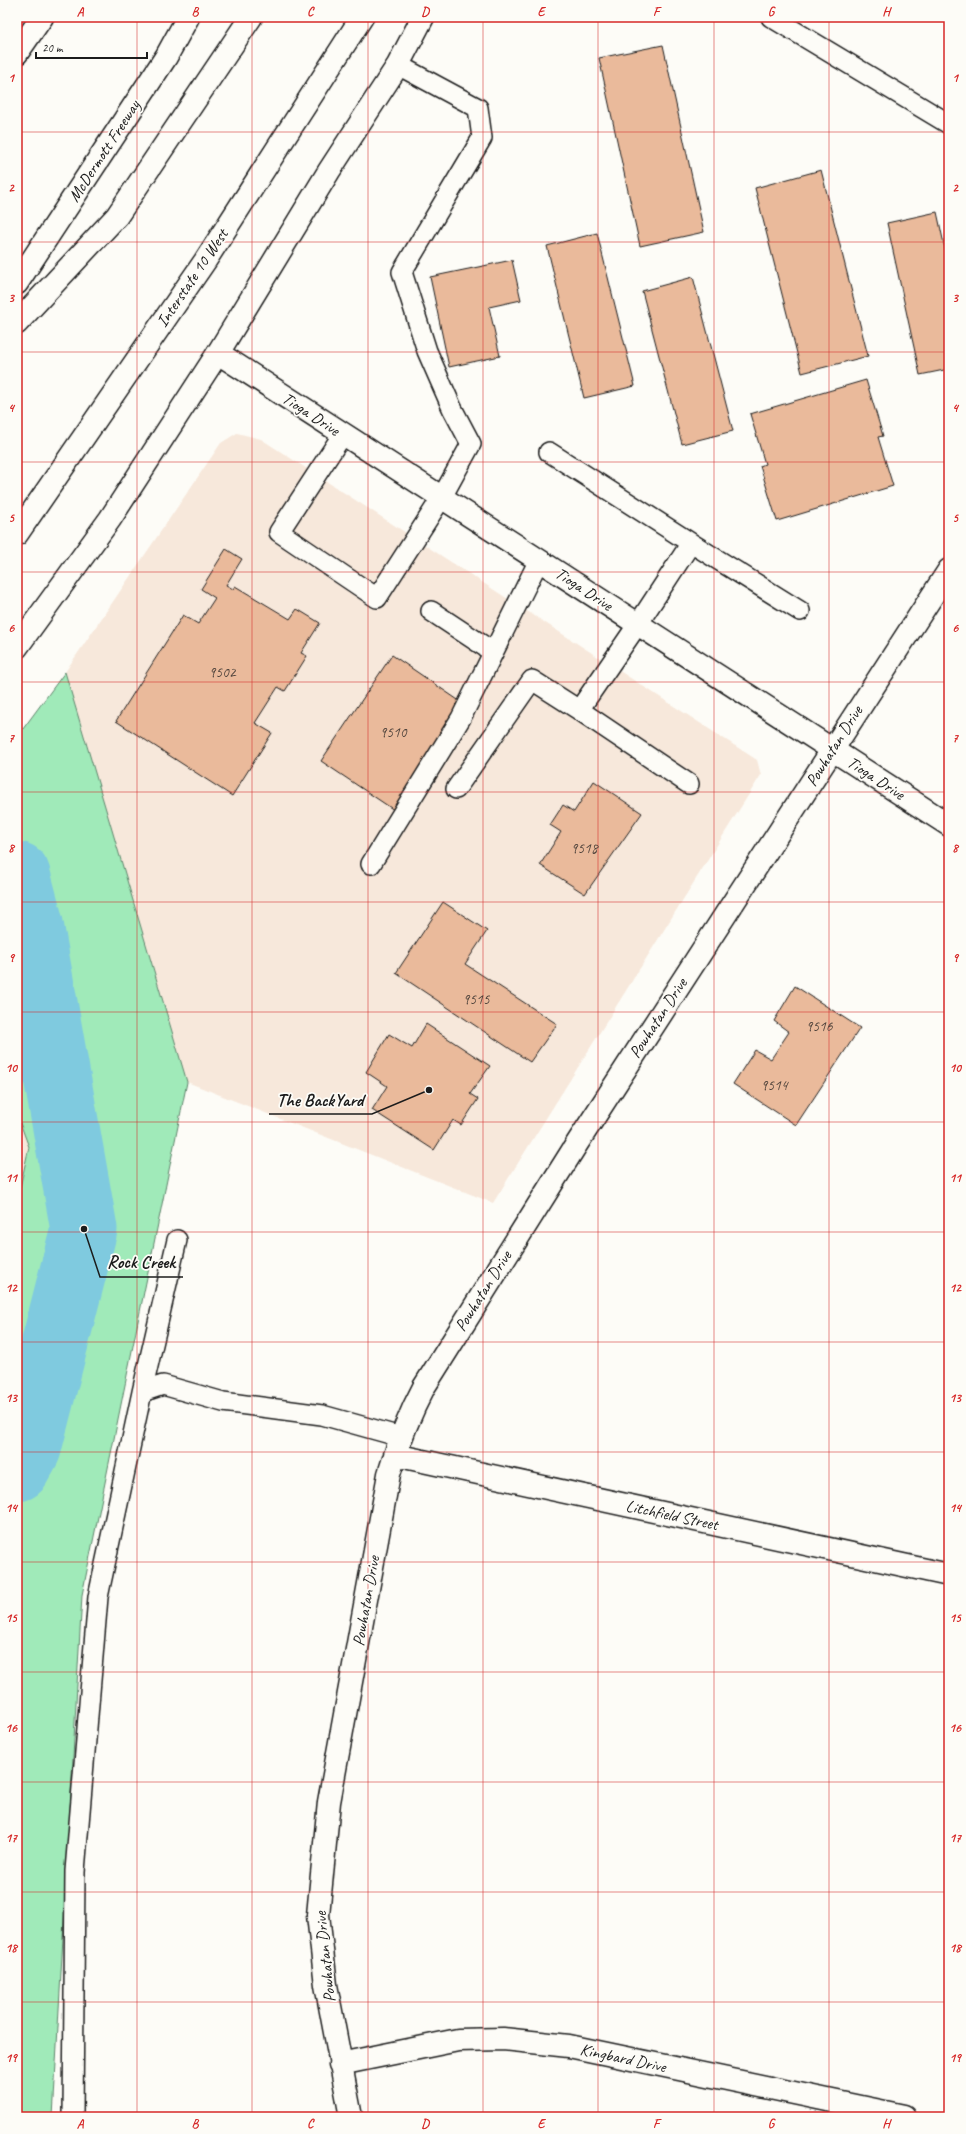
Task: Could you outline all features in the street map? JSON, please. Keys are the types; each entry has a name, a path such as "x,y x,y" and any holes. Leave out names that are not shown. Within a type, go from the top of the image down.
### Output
{"main road":[{"path":"17,53 42,17"},
{"name":"McDermott Freeway","path":"17,283 166,57 188,17"},
{"path":"17,323 117,216 251,17"},
{"name":"Interstate 10 West","path":"17,534 205,260 362,17"},
{"path":"17,647 110,519 218,353 329,170 398,64 423,17"},
{"name":"Tioga Drive","path":"218,353 949,825"},
{"name":"Powhatan Drive","path":"351,2117 326,1985 318,1915 329,1802 389,1474 411,1411 451,1342 582,1136 949,570"},
{"name":"Litchfield Street","path":"398,1446 949,1575"},
{"name":"Kingbard Drive","path":"340,2064 458,2040 503,2039 569,2046 904,2116"}],"lane":[{"path":"771,17 949,124"},
{"path":"343,434 279,532 377,598 442,497 471,444 452,408 427,351 402,272 482,138 478,108 398,64"},
{"path":"548,452 800,611"},
{"path":"579,710 691,543"},
{"path":"371,864 461,718 539,560"},
{"path":"431,611 493,652"},
{"path":"456,790 532,680 689,784"},
{"path":"73,2117 74,1871 98,1597 142,1392 177,1240"},
{"path":"142,1392 163,1385 224,1402 322,1415 398,1446"}],"shaded area":[{"path":"237,433 261,439 757,760 761,775 493,1203 187,1082 65,672 221,443"},
{"path":"17,1115 29,1147 17,1201"}],"green space":[{"path":"65,672 187,1082 82,1595 53,2117 17,2117 17,1201 29,1147 17,1115 17,737"}],"building":[{"path":"663,45 704,232 640,246 599,58"},
{"path":"821,170 868,356 802,373 755,188"},
{"path":"937,212 949,267 949,369 920,375 887,223"},
{"path":"597,233 635,386 584,398 547,246"},
{"path":"512,260 521,300 489,307 500,356 449,367 430,277"},
{"path":"693,277 733,431 682,444 642,291"},
{"path":"866,380 883,436 878,437 893,486 777,521 760,466 765,464 750,414"},
{"path":"226,549 242,559 226,585 233,589 235,586 290,619 297,609 320,623 301,653 307,656 285,691 278,687 255,723 272,733 232,796 116,721 183,615 198,624 215,598 201,589"},
{"path":"392,655 464,704 394,810 321,761"},
{"path":"594,781 642,813 585,894 540,865 561,832 550,825 563,805 574,812"},
{"path":"443,902 487,931 465,964 557,1024 530,1062 396,973"},
{"path":"795,986 860,1028 796,1125 733,1084 755,1050 771,1059 789,1032 774,1021"},
{"path":"426,1024 490,1066 470,1094 478,1099 461,1125 453,1120 434,1150 372,1110 387,1086 366,1072 389,1034 412,1048"}],"waterway":[{"path":"17,875 30,924 84,1229 28,1448 17,1468"}],"place":[{"name":"The BackYard","path":"429,1090"},
{"name":"Rock Creek","path":"84,1229"}]}
